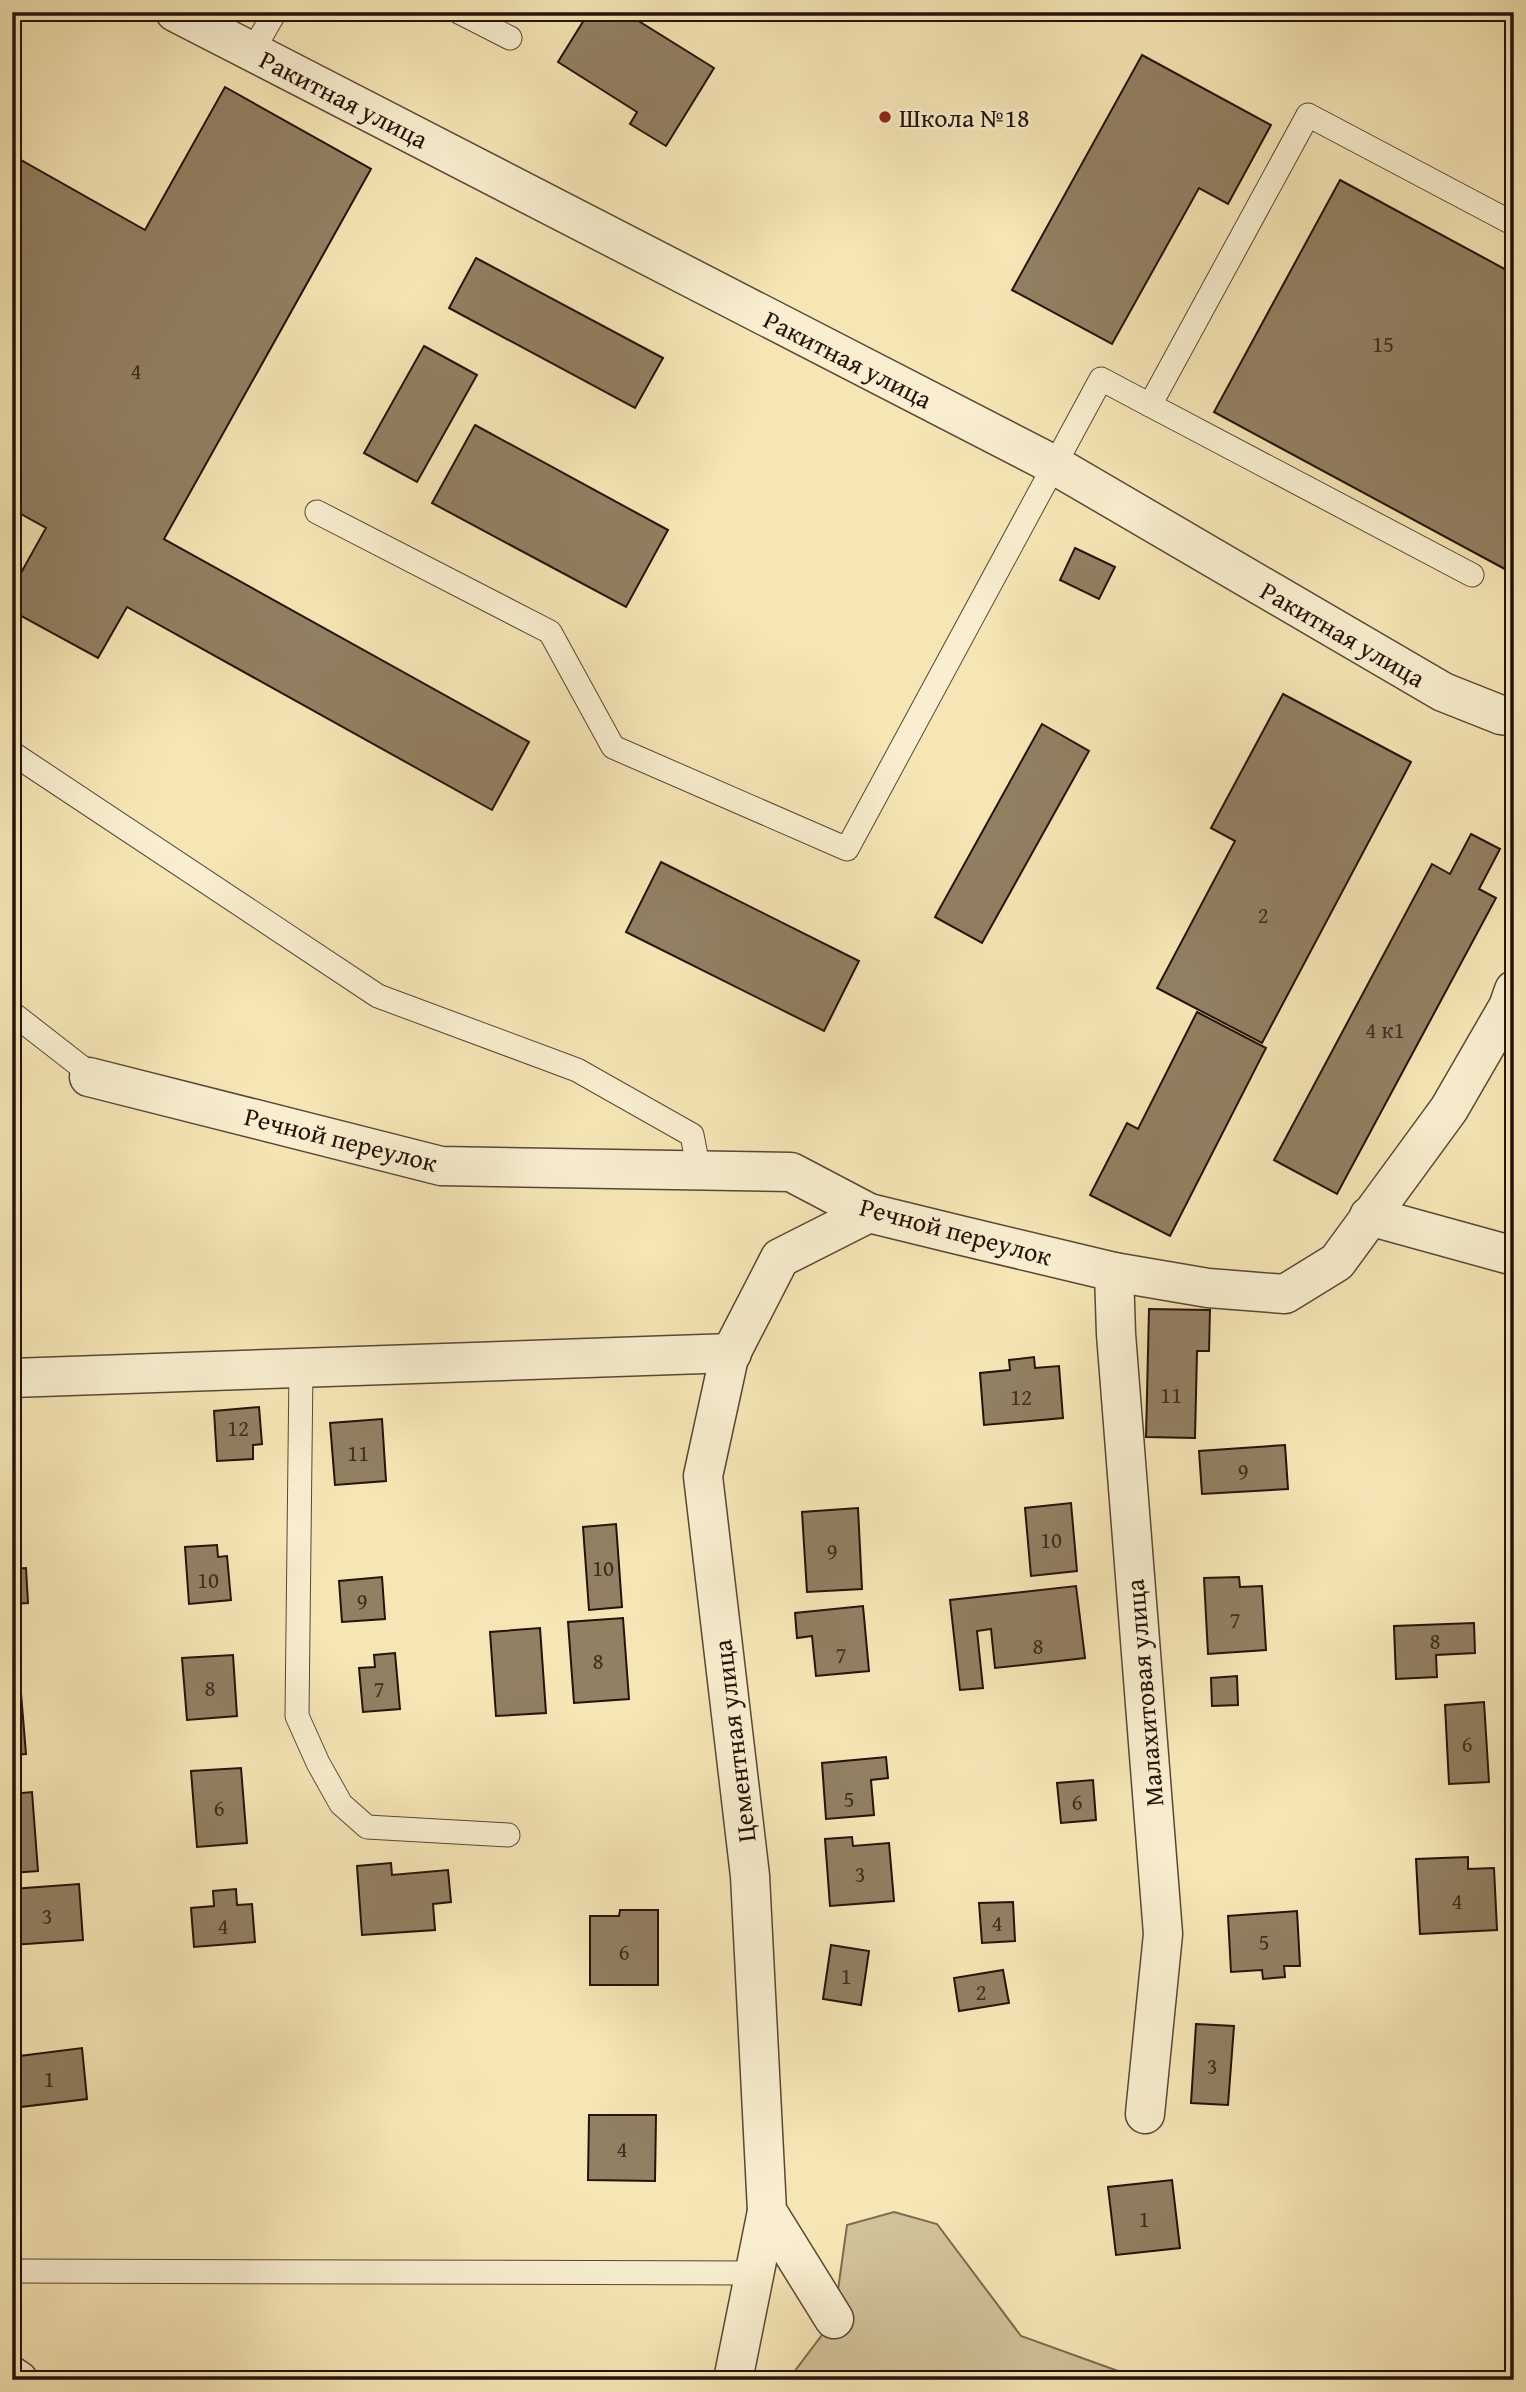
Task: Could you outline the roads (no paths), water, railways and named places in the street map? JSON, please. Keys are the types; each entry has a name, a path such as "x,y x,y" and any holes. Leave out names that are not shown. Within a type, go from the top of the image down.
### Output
{"street":[{"name":"Ракитная улица","path":"174,12 1056,466 1443,692 1500,715 1514,717"},
{"name":"Речной переулок","path":"91,1076 441,1166 790,1172 869,1213 1114,1272 1208,1288 1285,1294 1337,1262 1449,1109 1508,1007 1514,990"},
{"name":"Цементная улица","path":"834,2319 767,2211 751,1876 703,1476 732,1353 780,1258 869,1213"},
{"path":"1369,1216 1514,1256"},
{"name":"Малахитовая улица","path":"1114,1272 1116,1334 1163,1934 1145,2114"},
{"path":"12,1378 732,1353"},
{"path":"733,2380 767,2211"},
{"path":"12,2376 18,2380"}],"lane":[{"path":"252,52 275,12"},
{"path":"459,12 510,38"},
{"path":"1150,405 1308,115 1514,224"},
{"path":"317,512 550,632 613,747 848,849 1101,379 1472,575"},
{"path":"12,753 378,996 577,1070 692,1135 699,1171"},
{"path":"12,1013 91,1076"},
{"path":"301,1367 298,1716 318,1763 341,1804 367,1827 508,1835"},
{"path":"12,2271 755,2273"}],"place":[{"name":"Школа №18","path":"885,117"}]}
